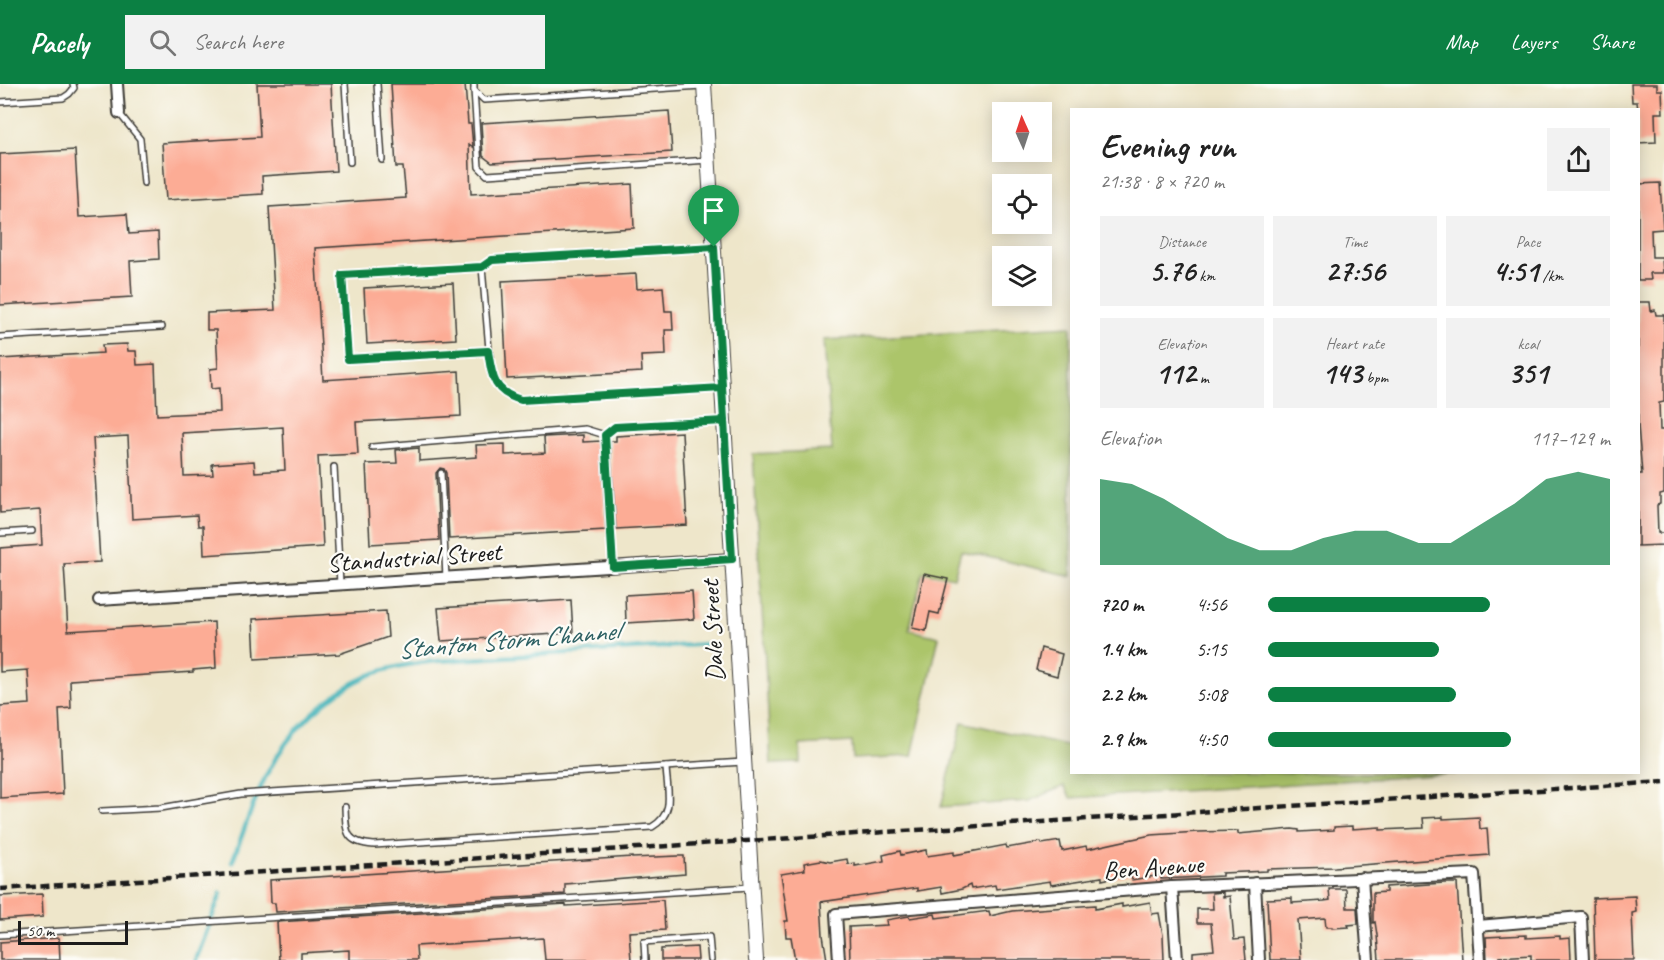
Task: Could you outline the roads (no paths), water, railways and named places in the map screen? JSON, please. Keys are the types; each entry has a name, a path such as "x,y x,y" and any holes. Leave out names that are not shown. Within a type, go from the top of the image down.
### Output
{"street":[{"path":"117,84 118,112"},
{"name":"Dale Street","path":"704,85 756,960"},
{"name":"Standustrial Street","path":"99,600 732,559"},
{"name":"Ben Avenue","path":"839,960 836,914 1172,887 1474,874 1478,926"},
{"path":"1362,878 1368,960"},
{"path":"1255,883 1259,960"},
{"path":"1172,887 1177,960"},
{"path":"1480,960 1478,926 1581,917 1583,960"}],"lane":[{"path":"0,102 63,98 74,88 73,84"},
{"path":"345,84 350,162"},
{"path":"377,84 382,160"},
{"path":"474,87 484,100 704,85"},
{"path":"474,87 479,167 487,175 709,160"},
{"path":"118,112 140,139 144,183"},
{"path":"488,351 348,359 342,275 482,267 492,260 714,247"},
{"path":"482,267 488,351 492,374 498,387 507,396 521,400 722,388"},
{"path":"0,337 162,327"},
{"path":"605,435 615,427 724,421"},
{"path":"372,447 585,429 605,435"},
{"path":"605,435 613,567"},
{"path":"334,468 340,584"},
{"path":"441,473 446,578"},
{"path":"0,533 32,531"},
{"path":"102,811 161,808 242,794 744,762"},
{"path":"345,807 346,832 351,839 362,844 374,845 652,826 662,821 669,806 666,767"},
{"path":"0,934 752,887"},
{"path":"645,960 644,942 709,937 711,960"}],"waterway":[{"name":"Stanton Storm Channel","path":"232,862 263,783 287,742 298,728 325,703 339,692 370,675 404,665 438,661 709,644"},
{"name":"Stanton Storm Channel","path":"196,960 221,893"}],"railway":[{"path":"0,889 1664,782"}]}
